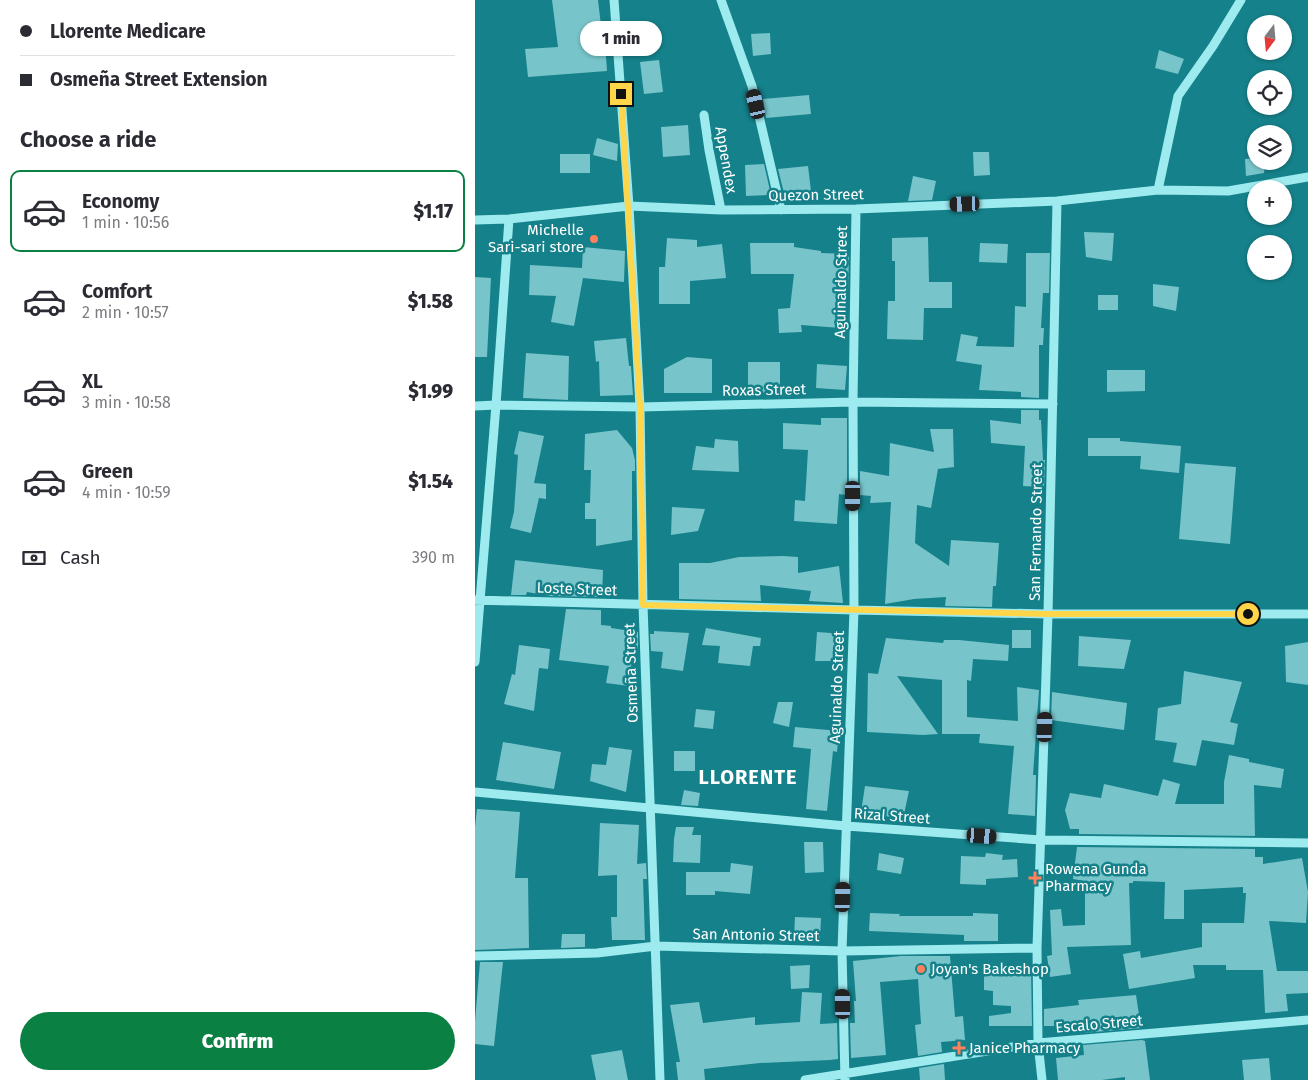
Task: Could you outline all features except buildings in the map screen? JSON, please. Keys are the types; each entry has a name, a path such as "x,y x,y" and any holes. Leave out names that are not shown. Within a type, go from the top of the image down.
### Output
{"street":[{"name":"Osmeña Street","path":"614,0 629,206 640,407 643,605 660,1080"},
{"path":"721,0 752,86 781,210"},
{"path":"1158,190 1178,96 1213,46 1241,0"},
{"name":"Appendex","path":"704,115 721,210"},
{"name":"Quezon Street","path":"475,220 509,219 629,206 721,210 781,210 1057,201 1158,190 1228,190 1308,177"},
{"name":"San Fernando Street","path":"1042,1080 1038,1043 1037,948 1048,614 1057,201"},
{"name":"Aguinaldo Street","path":"845,1078 842,951 854,610 853,402 856,209"},
{"path":"475,662 477,600 496,404 509,219"},
{"name":"Roxas Street","path":"475,406 496,404 640,407 853,402 1053,404"},
{"name":"Loste Street","path":"477,600 1048,614 1308,614"},
{"name":"Rizal Street","path":"475,792 846,826 1041,840 1308,843"},
{"name":"San Antonio Street","path":"475,956 597,953 656,946 842,951 1037,948"},
{"name":"Escalo Street","path":"805,1080 845,1078 1038,1043 1308,1020"}],"place":[{"name":"Michelle Sari-sari store","path":"594,239"},
{"name":"Rowena Gunda Pharmacy","path":"1035,878"},
{"name":"Joyan's Bakeshop","path":"921,969"},
{"name":"Janice Pharmacy","path":"959,1048"}],"district":[{"name":"LLORENTE","path":"748,777"}],"route":[{"path":"621,94 640,407 643,605 1048,614 1248,614"}]}
